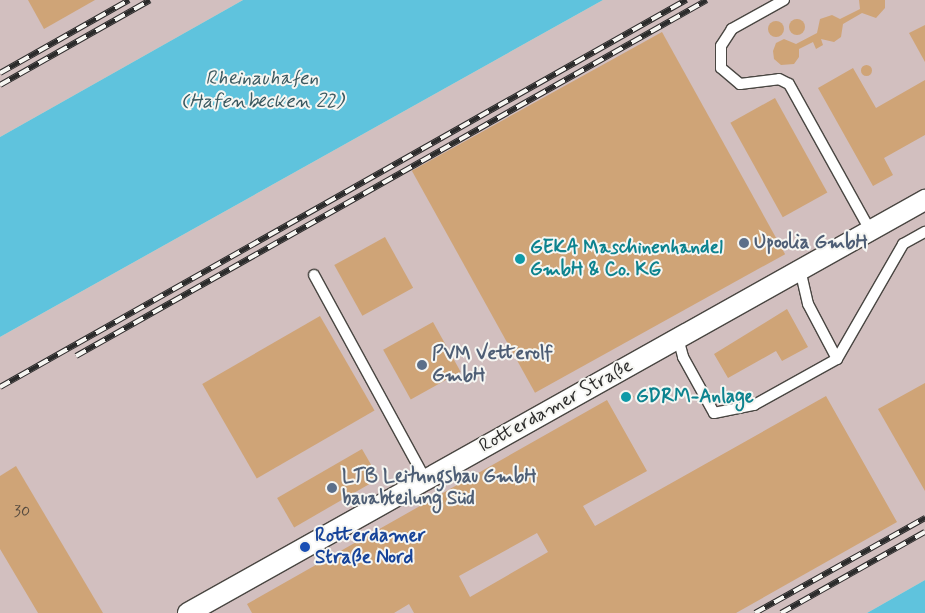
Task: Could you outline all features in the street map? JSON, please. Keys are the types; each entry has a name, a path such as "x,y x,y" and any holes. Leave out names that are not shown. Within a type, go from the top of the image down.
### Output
{"street":[{"name":"Rotterdamer Straße","path":"195,611 424,479 925,200"}],"lane":[{"path":"784,0 732,29 721,46 721,68 740,84 779,79 789,84 870,230"},
{"path":"678,338 683,357 714,413 754,405 837,359 903,244 925,232"},
{"path":"800,270 808,304 837,359"},
{"path":"314,275 424,479"}],"shaded area":[{"path":"0,0 243,0 0,137"},
{"path":"603,0 925,0 925,580 867,613 0,613 0,337"}],"water":[{"name":"Rheinauhafen (Hafenbecken 22)","path":"243,0 603,0 0,337 0,137"},
{"path":"925,580 925,613 867,613"}],"building":[{"path":"28,0 95,0 44,29"},
{"path":"859,0 885,0 885,8 876,18 862,13 843,24 841,37 834,42 821,39 823,45 816,49 813,42 799,49 799,57 794,64 781,65 774,59 773,51 776,43 784,39 796,44 817,33 820,19 832,15 840,19 860,9"},
{"path":"797,19 803,21 805,27 803,33 797,35 791,33 789,27 791,21"},
{"path":"776,21 782,23 784,29 782,35 776,37 770,35 768,29 770,23"},
{"path":"925,25 925,62 909,33"},
{"path":"662,32 785,254 535,393 412,171"},
{"path":"866,64 872,70 866,76 860,70"},
{"path":"853,68 876,108 925,80 925,135 884,158 893,175 873,186 818,88"},
{"path":"775,98 827,192 783,217 730,123"},
{"path":"385,237 413,288 362,316 334,265"},
{"path":"787,309 808,347 782,361 776,351 728,378 714,354"},
{"path":"320,316 374,410 257,478 202,384"},
{"path":"433,322 461,372 411,399 383,350"},
{"path":"925,383 925,491 878,409"},
{"name":"GDRM-Anlage","path":"630,391 634,397 622,403 619,398"},
{"path":"826,396 897,522 736,613 414,613 409,604 394,613 252,613 247,604 607,400 647,471 583,506 595,526","holes":["537,533 548,552 470,597 459,576"]},
{"path":"362,449 379,478 294,527 277,498"},
{"path":"16,466 103,613 38,613 0,549 0,476"}],"railway":[{"path":"0,73 129,0"},
{"path":"0,85 150,0"},
{"path":"0,387 686,0"},
{"path":"76,356 707,0"},
{"path":"755,613 925,518"},
{"path":"781,613 925,532"}],"place":[{"name":"Upoolia GmbH","path":"744,243"},
{"name":"GEKA Maschinenhandel GmbH & Co. KG","path":"520,259"},
{"name":"PVM Vetterolf GmbH","path":"422,365"},
{"name":"GDRM-Anlage","path":"626,397"},
{"name":"LTB Leitungsbau GmbH bauabteilung Süd","path":"332,488"},
{"name":"Rotterdamer Straße Nord","path":"305,547"}]}
